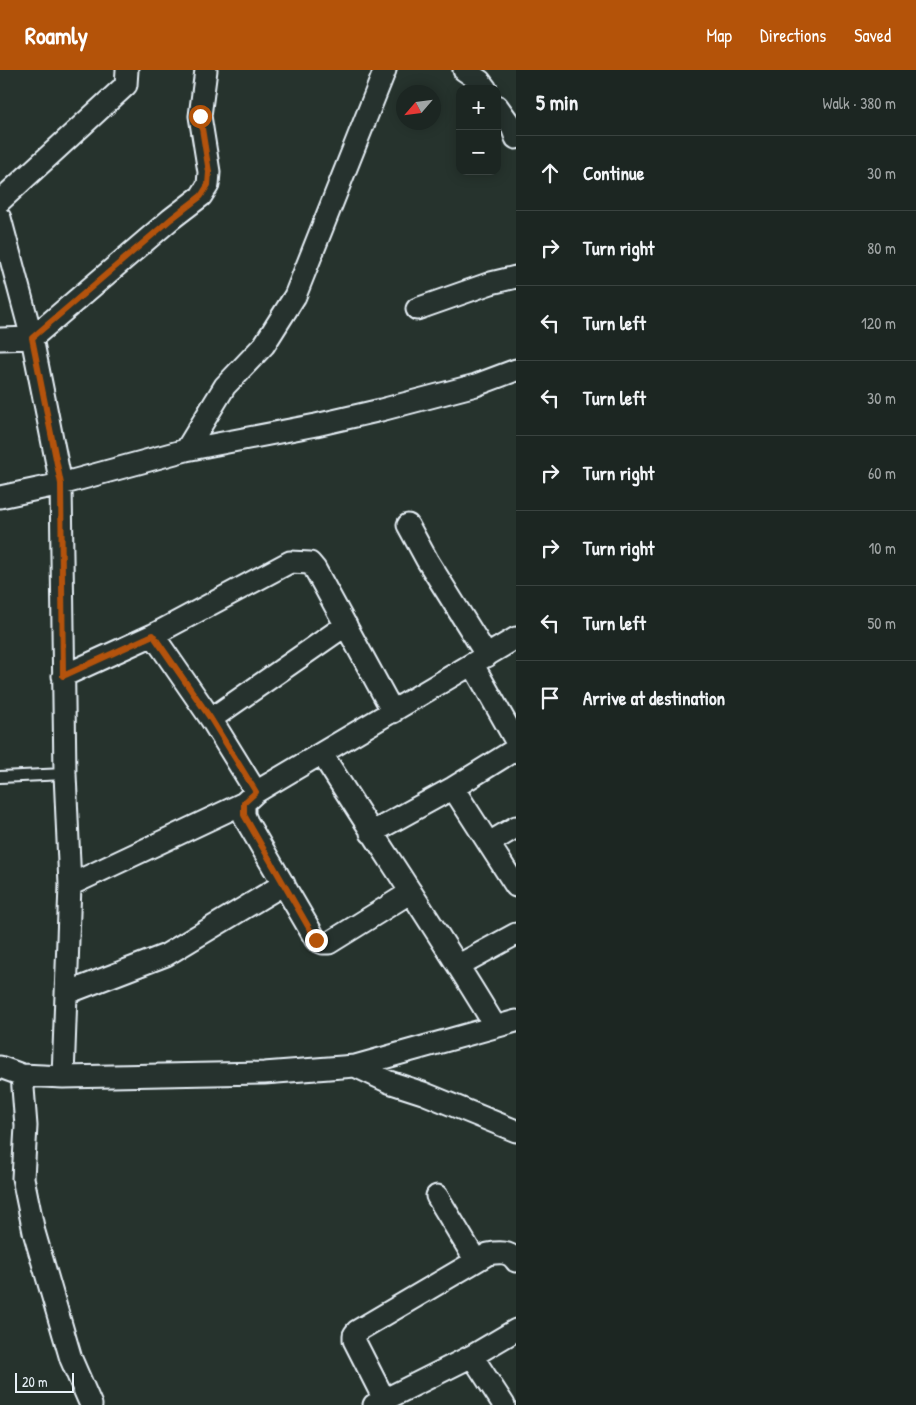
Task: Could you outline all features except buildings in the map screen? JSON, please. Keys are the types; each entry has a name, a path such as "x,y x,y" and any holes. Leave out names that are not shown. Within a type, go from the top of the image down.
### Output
{"street":[{"path":"0,201 126,85 127,70"},
{"path":"0,339 32,338 171,219 201,196 208,185 209,172 200,116 206,70"},
{"path":"186,450 225,386 264,345 295,296 385,70"},
{"path":"464,70 483,85"},
{"path":"501,112 512,127 516,138"},
{"path":"0,218 32,338 61,484 65,774 70,885 62,1077"},
{"path":"417,308 491,283 516,277"},
{"path":"0,497 61,484 186,450 316,425 381,410 476,385 516,370"},
{"path":"408,525 480,660 516,741"},
{"path":"63,676 153,635 290,562 310,563 346,624 393,712"},
{"path":"211,719 346,624"},
{"path":"153,635 211,719 250,798 244,815 247,822 316,940 329,943 410,892"},
{"path":"70,885 250,798 516,638"},
{"path":"371,833 453,788 516,749"},
{"path":"322,754 371,833 459,966 495,1026"},
{"path":"453,788 516,886"},
{"path":"489,843 516,827"},
{"path":"67,993 166,955 284,884"},
{"path":"459,966 516,934"},
{"path":"0,1067 22,1075 62,1077 264,1073 355,1066 495,1026 516,1022"},
{"path":"355,1066 389,1082 423,1092 516,1131"},
{"path":"22,1075 26,1126 22,1178 34,1232 71,1359 92,1405"},
{"path":"437,1196 476,1261"},
{"path":"516,1261 513,1256 499,1252 488,1254 357,1331 354,1334 354,1340 381,1403 472,1356 516,1330"},
{"path":"472,1356 504,1405"}],"lane":[{"path":"0,777 65,774"}],"route":[{"path":"200,116 209,172 208,185 201,196 171,219 32,338 61,484 63,676 153,635 211,719 256,792 244,803 244,815 316,940"}]}
